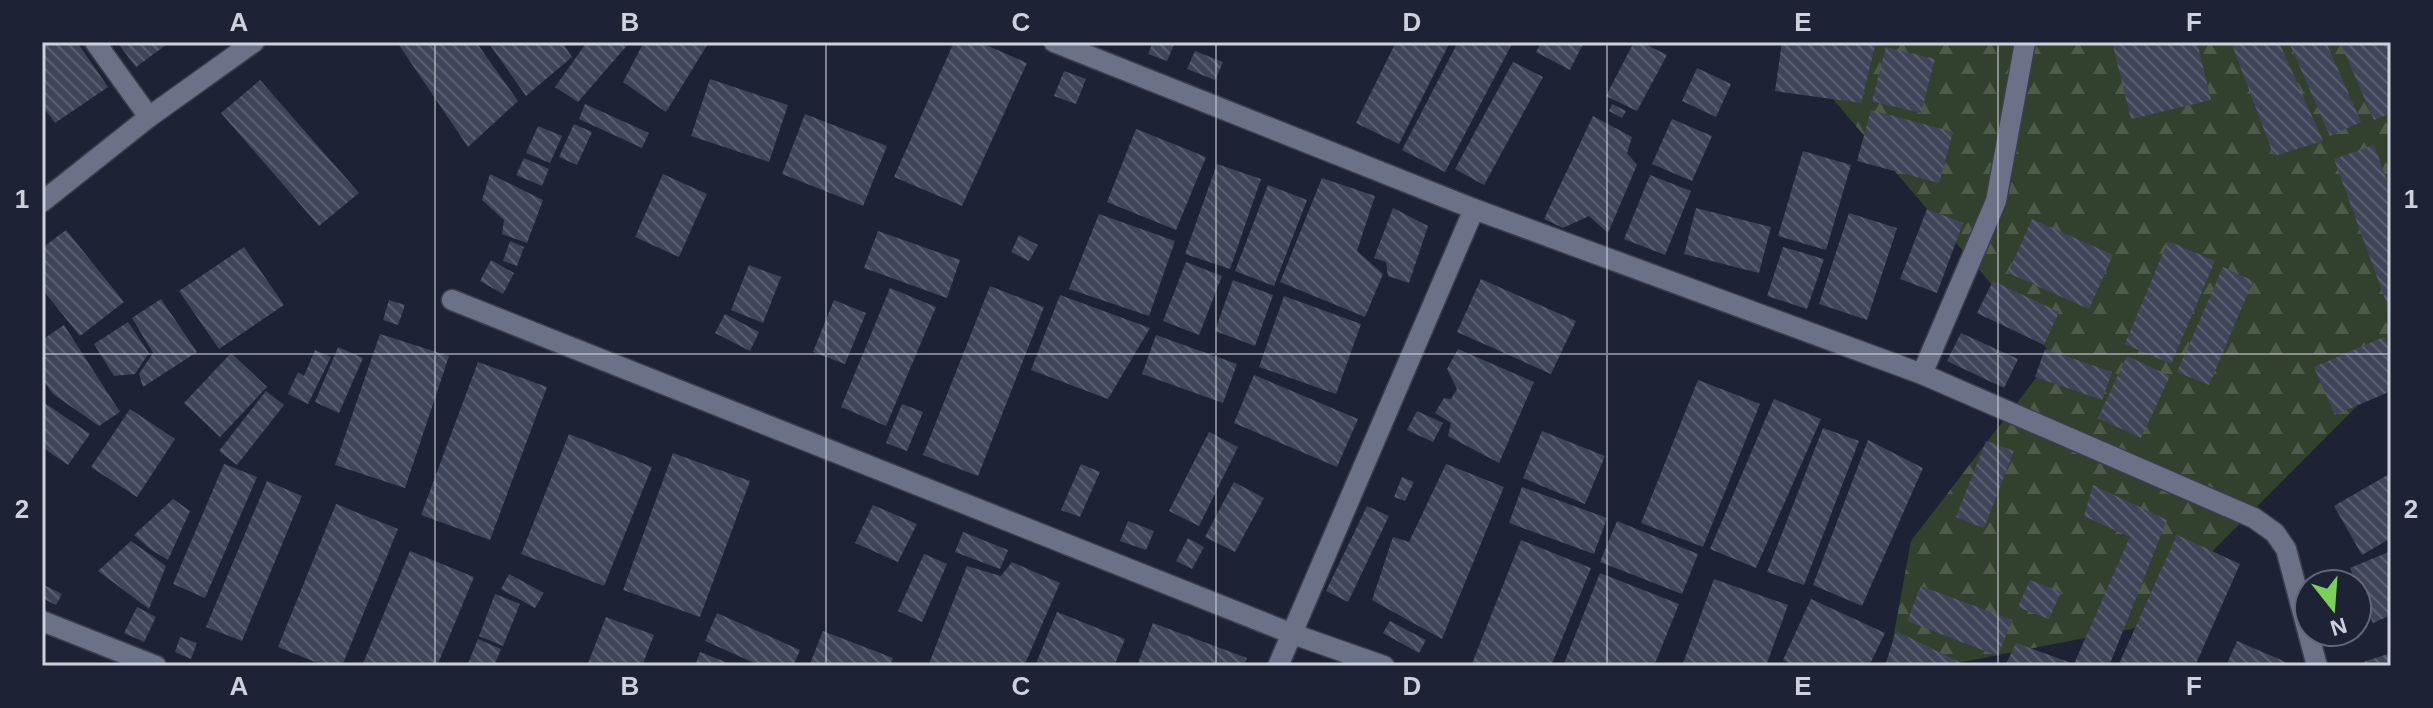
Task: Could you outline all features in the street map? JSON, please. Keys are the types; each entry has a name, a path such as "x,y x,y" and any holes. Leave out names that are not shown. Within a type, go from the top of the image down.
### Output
{"street":[{"path":"95,42 149,117"},
{"path":"42,202 149,117 254,42"},
{"path":"1054,42 1474,209 1922,374 2239,511 2275,533 2286,549 2317,666"},
{"path":"1922,374 1996,201 2025,42"},
{"path":"1278,666 1474,209"},
{"path":"452,300 1290,633 1384,666"},
{"path":"42,621 156,666"}],"green space":[{"path":"1784,42 2391,42 2391,372 2136,628 1942,666 1888,666 1911,541 2053,356"}],"building":[{"path":"42,42 77,42 108,87 55,123 42,105"},
{"path":"117,42 170,42 136,67"},
{"path":"397,42 476,42 518,101 468,147"},
{"path":"488,42 562,42 572,57 526,96"},
{"path":"587,42 630,42 578,102 555,87"},
{"path":"644,42 709,42 666,112 623,82"},
{"path":"954,42 979,42 1027,63 962,206 894,177"},
{"path":"1153,42 1175,42 1167,61 1148,54"},
{"path":"1396,42 1450,42 1399,144 1356,123"},
{"path":"1458,42 1513,42 1445,172 1402,150"},
{"path":"1541,42 1584,42 1570,70 1536,52"},
{"path":"1634,42 1641,42 1667,55 1637,111 1606,96"},
{"path":"1782,42 1876,42 1861,103 1775,91"},
{"path":"2112,42 2197,42 2211,100 2131,119"},
{"path":"2231,42 2279,42 2323,141 2274,156"},
{"path":"2289,42 2326,42 2361,122 2330,136"},
{"path":"2340,42 2391,42 2391,113 2374,120"},
{"path":"1886,47 1935,59 1921,113 1872,101"},
{"path":"1195,51 1223,62 1215,80 1187,69"},
{"path":"1513,62 1543,77 1484,185 1455,169"},
{"path":"1697,68 1731,84 1716,117 1682,101"},
{"path":"1064,71 1086,79 1076,104 1054,96"},
{"path":"710,79 788,105 769,162 691,136"},
{"path":"260,80 359,193 319,226 221,113"},
{"path":"585,104 649,133 642,148 579,119"},
{"path":"1612,104 1626,111 1622,118 1609,111"},
{"path":"1871,110 1953,132 1939,183 1857,161"},
{"path":"805,114 887,146 863,206 782,174"},
{"path":"1593,116 1632,137 1627,153 1637,165 1608,233 1589,216 1563,228 1544,219"},
{"path":"1672,119 1712,136 1692,181 1652,164"},
{"path":"574,124 592,132 577,165 559,157"},
{"path":"538,126 562,136 550,163 526,153"},
{"path":"1136,129 1206,157 1176,230 1107,202"},
{"path":"2374,145 2391,191 2391,306 2388,307 2334,159"},
{"path":"1803,151 1851,165 1826,250 1778,236"},
{"path":"524,158 549,169 542,186 516,175"},
{"path":"1217,164 1261,179 1230,269 1185,254"},
{"path":"490,174 543,200 527,243 502,234 504,220 482,200"},
{"path":"663,174 707,194 679,257 635,237"},
{"path":"1650,175 1691,191 1665,255 1624,239"},
{"path":"1322,178 1375,196 1357,251 1383,274 1365,317 1280,282"},
{"path":"1268,185 1307,200 1274,286 1235,271"},
{"path":"1393,208 1428,226 1409,283 1388,276 1386,262 1374,258"},
{"path":"1696,208 1771,227 1759,273 1684,254"},
{"path":"1927,209 1963,223 1937,293 1900,279"},
{"path":"1849,213 1897,228 1867,320 1819,304"},
{"path":"1099,214 1175,241 1149,316 1069,289"},
{"path":"2032,219 2113,255 2089,309 2008,273"},
{"path":"66,230 124,302 80,336 42,289 42,248"},
{"path":"878,231 960,260 947,298 864,268"},
{"path":"1019,235 1038,245 1029,261 1011,252"},
{"path":"510,241 524,247 517,266 503,261"},
{"path":"2168,241 2215,261 2171,364 2125,344"},
{"path":"244,247 284,305 219,349 179,291"},
{"path":"1783,247 1824,259 1807,309 1767,296"},
{"path":"491,260 514,273 503,294 480,281"},
{"path":"1186,262 1222,276 1199,335 1163,321"},
{"path":"749,265 781,277 763,323 731,310"},
{"path":"2223,267 2253,281 2209,385 2177,372"},
{"path":"1481,279 1576,321 1551,374 1457,332"},
{"path":"1233,280 1273,295 1255,346 1215,331"},
{"path":"1993,281 2059,312 2044,345 1977,313"},
{"path":"990,286 1044,307 978,476 923,455"},
{"path":"890,288 936,307 886,426 841,407"},
{"path":"1060,295 1150,328 1108,399 1031,370"},
{"path":"1284,296 1361,324 1336,394 1259,367"},
{"path":"161,299 197,352 143,387 139,374 153,353 132,318"},
{"path":"389,300 405,305 398,325 383,320"},
{"path":"834,300 866,313 845,364 813,352"},
{"path":"725,314 759,332 750,351 715,333"},
{"path":"128,322 149,353 135,374 114,376 94,344"},
{"path":"64,325 120,412 99,426 53,394 42,379 42,340"},
{"path":"1961,333 2018,359 2004,388 1947,361"},
{"path":"380,334 449,356 405,488 335,465"},
{"path":"1156,335 1237,364 1223,403 1142,374"},
{"path":"2384,337 2391,354 2391,391 2335,415 2314,367"},
{"path":"338,347 363,358 339,413 315,402"},
{"path":"1458,349 1534,382 1499,463 1448,436 1451,423 1435,413 1444,398 1451,399 1457,389 1447,369"},
{"path":"2045,349 2112,372 2102,400 2035,377"},
{"path":"315,350 331,357 308,404 288,394 298,372 304,376"},
{"path":"231,353 267,387 220,437 184,403"},
{"path":"2127,356 2170,376 2141,438 2098,418"},
{"path":"478,362 547,387 490,540 421,515"},
{"path":"1254,375 1358,419 1337,467 1234,423"},
{"path":"1698,380 1760,404 1703,547 1641,523"},
{"path":"266,391 284,405 237,465 219,451"},
{"path":"1774,399 1821,419 1756,568 1710,549"},
{"path":"42,401 90,434 68,465 42,447"},
{"path":"902,404 923,412 907,451 886,443"},
{"path":"130,409 175,439 137,497 91,467"},
{"path":"1417,411 1443,423 1433,442 1407,430"},
{"path":"1823,428 1859,441 1804,585 1767,572"},
{"path":"1542,431 1605,456 1585,504 1523,478"},
{"path":"1209,432 1238,447 1199,526 1169,511"},
{"path":"569,434 652,467 604,586 521,554"},
{"path":"1868,440 1923,468 1862,606 1813,585"},
{"path":"1986,441 2014,451 1984,528 1956,517"},
{"path":"673,453 750,481 700,617 623,590"},
{"path":"224,464 257,477 205,598 173,584"},
{"path":"1081,464 1100,472 1080,517 1061,510"},
{"path":"1446,464 1504,487 1442,639 1372,600 1393,537 1409,542"},
{"path":"2391,473 2391,538 2362,555 2334,506"},
{"path":"1402,477 1414,482 1405,501 1394,497"},
{"path":"267,481 302,496 242,641 206,627"},
{"path":"1234,482 1264,498 1235,552 1205,537"},
{"path":"2093,485 2167,520 2109,666 2005,666 2016,643 2074,664 2130,537 2084,516"},
{"path":"1522,487 1607,518 1594,554 1509,523"},
{"path":"173,499 190,511 168,560 134,535"},
{"path":"336,504 398,529 342,666 325,666 278,647"},
{"path":"873,505 917,524 898,562 855,543"},
{"path":"1367,506 1389,516 1348,602 1326,591"},
{"path":"1128,521 1154,531 1146,550 1120,541"},
{"path":"1617,521 1698,554 1682,594 1600,562"},
{"path":"963,532 1008,550 1000,569 955,552"},
{"path":"2177,535 2240,564 2195,666 2118,666"},
{"path":"1188,538 1204,547 1192,569 1176,561"},
{"path":"1521,540 1591,568 1551,666 1471,666"},
{"path":"131,541 166,566 149,609 98,571"},
{"path":"410,551 474,577 437,666 362,666"},
{"path":"2391,551 2391,615 2373,623 2373,568 2350,568"},
{"path":"924,554 947,564 922,622 898,611"},
{"path":"1012,562 1060,583 1024,666 928,666 967,566 1001,576"},
{"path":"1600,573 1679,604 1654,666 1563,666"},
{"path":"509,574 544,593 535,608 501,589"},
{"path":"1714,579 1788,605 1766,666 1682,666"},
{"path":"2030,580 2061,592 2049,619 2018,607"},
{"path":"42,584 62,594 56,605 42,598"},
{"path":"1921,586 2012,620 1998,656 1907,621"},
{"path":"495,594 520,604 503,646 479,636"},
{"path":"1811,599 1885,633 1869,666 1795,666 1783,660"},
{"path":"137,607 156,617 144,642 124,633"},
{"path":"1057,612 1125,639 1114,666 1035,666"},
{"path":"717,613 800,650 793,666 761,666 705,641"},
{"path":"606,617 654,635 642,666 587,666"},
{"path":"1390,621 1426,640 1419,653 1383,633"},
{"path":"1153,623 1247,658 1244,666 1137,666"},
{"path":"823,631 893,658 890,666 809,666"},
{"path":"1896,631 1967,666 1885,666"},
{"path":"180,637 197,643 191,659 175,652"},
{"path":"478,639 501,649 494,666 467,666"},
{"path":"2237,641 2295,666 2226,666"},
{"path":"700,652 736,666 695,666"},
{"path":"2391,653 2391,666 2354,666 2354,665"}]}
